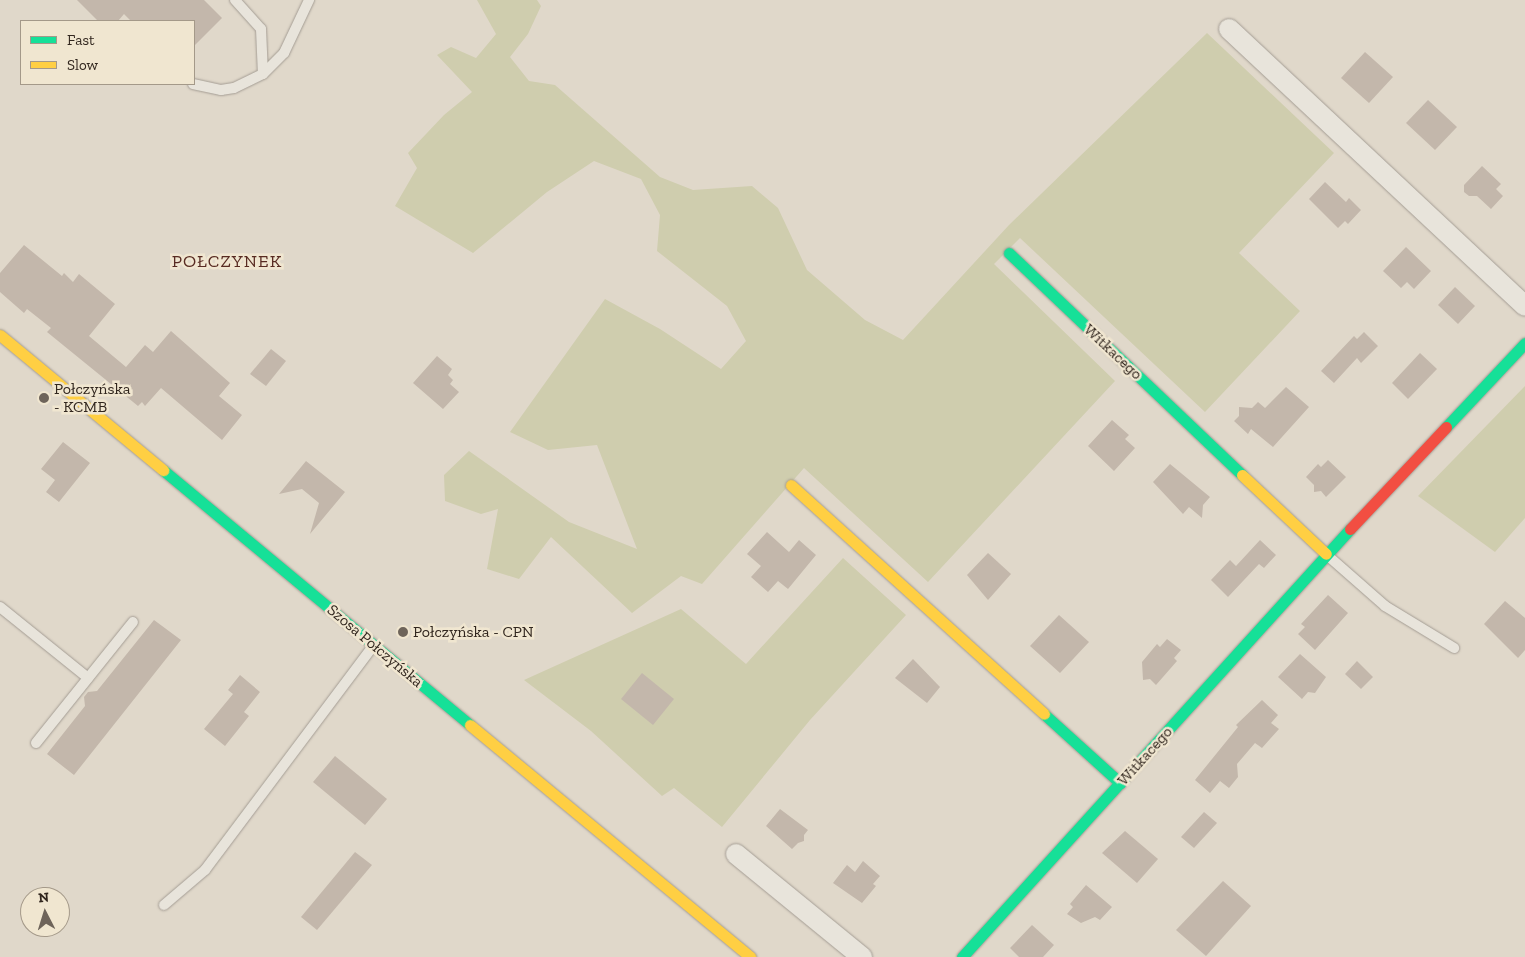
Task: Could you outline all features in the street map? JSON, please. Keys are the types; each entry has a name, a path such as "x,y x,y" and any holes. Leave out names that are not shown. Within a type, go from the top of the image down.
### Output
{"street":[{"path":"1230,28 1525,306"},
{"name":"Witkacego","path":"1009,253 1326,554"},
{"name":"Szosa Połczyńska","path":"0,335 750,957"},
{"name":"Witkacego","path":"962,957 1326,554 1525,343"},
{"path":"791,485 1120,783"},
{"path":"736,854 862,957"}],"lane":[{"path":"235,0 261,29 263,74"},
{"path":"195,84 227,89 246,84 263,74 284,53 309,0"},
{"path":"1326,554 1385,606 1454,648"},
{"path":"0,607 88,678"},
{"path":"36,743 133,622"},
{"path":"164,904 205,870 374,646"}],"shaded area":[{"path":"477,0 537,0 541,6 528,34 510,57 529,81 555,85 660,177 693,190 752,186 778,208 807,270 865,320 903,340 1009,225 1207,33 1334,153 1239,253 1300,311 1205,412 1020,238 994,264 1115,381 928,582 804,468 702,584 681,576 632,613 551,537 519,579 487,569 498,509 481,514 445,501 444,475 469,451 569,522 637,549 597,445 548,450 510,432 605,299 660,329 721,369 746,341 727,306 657,251 660,215 641,179 594,161 547,192 473,253 395,206 417,168 408,153 444,115 472,92 437,55 451,47 476,58 496,34"},
{"path":"1525,386 1525,518 1495,552 1418,496"},
{"path":"843,558 906,615 810,720 722,827 674,788 662,796 591,731 524,680 681,609 746,664"}],"building":[{"path":"77,0 204,0 222,18 195,45 195,20 130,20 124,14 119,20 97,20"},
{"path":"1365,52 1393,77 1369,103 1341,78"},
{"path":"1428,100 1457,127 1435,150 1406,123"},
{"path":"1482,166 1501,184 1496,189 1503,196 1491,209 1477,196 1469,196 1464,192 1464,185"},
{"path":"1325,182 1346,202 1349,198 1361,210 1348,224 1345,221 1338,228 1309,199"},
{"path":"24,245 62,276 64,273 73,282 79,274 115,304 89,336 126,367 145,345 153,352 171,331 230,383 219,396 242,415 222,440 161,388 145,406 142,402 138,406 47,332 51,328 27,309 24,313 0,292 0,273"},
{"path":"1406,247 1431,271 1414,289 1407,282 1401,288 1383,271"},
{"path":"1455,287 1475,306 1458,324 1438,305"},
{"path":"1364,332 1378,346 1361,363 1357,358 1334,383 1321,371 1354,336 1357,339"},
{"path":"271,349 286,361 266,386 250,374"},
{"path":"1420,353 1437,369 1408,399 1392,383"},
{"path":"437,356 452,369 448,375 453,380 450,384 459,392 443,409 413,383"},
{"path":"1286,387 1309,407 1273,447 1251,429 1248,434 1234,421 1239,416 1239,407 1252,408 1258,402 1265,408"},
{"path":"1112,420 1129,435 1125,439 1135,448 1114,471 1088,446"},
{"path":"63,442 90,463 59,502 46,492 55,480 41,469"},
{"path":"1328,460 1346,477 1326,497 1321,491 1314,492 1314,485 1306,477 1318,464 1321,467"},
{"path":"306,461 345,492 310,534 319,503 302,489 279,494"},
{"path":"1170,464 1210,497 1203,505 1202,518 1189,507 1183,514 1153,482"},
{"path":"767,532 789,552 799,540 816,555 788,589 778,581 768,592 751,577 761,566 747,554"},
{"path":"1260,540 1276,555 1264,568 1259,564 1228,597 1211,580 1230,560 1236,566"},
{"path":"988,553 1011,574 988,600 967,575"},
{"path":"1328,595 1348,613 1315,650 1298,634 1305,627 1301,624"},
{"path":"1505,601 1525,618 1525,650 1518,658 1484,624"},
{"path":"1059,615 1089,642 1060,673 1030,646"},
{"path":"154,620 181,640 74,775 47,754 85,706 84,697 88,692 97,691"},
{"path":"1167,639 1181,650 1174,658 1177,661 1156,685 1150,679 1143,680 1142,662 1157,644 1160,647"},
{"path":"1300,654 1326,677 1315,693 1308,692 1302,699 1278,677"},
{"path":"913,659 940,687 927,703 895,678"},
{"path":"1357,661 1373,677 1361,689 1345,674"},
{"path":"642,673 674,699 653,725 621,699"},
{"path":"240,675 260,692 244,712 249,716 225,746 204,729 233,694 228,690"},
{"path":"1262,700 1278,715 1271,723 1279,729 1262,748 1255,743 1237,764 1238,777 1229,788 1220,781 1210,793 1195,780 1238,727 1236,725"},
{"path":"335,756 387,799 365,825 313,782"},
{"path":"780,809 808,830 804,835 804,841 798,843 792,849 766,826"},
{"path":"1204,812 1217,823 1194,848 1181,837"},
{"path":"1125,831 1158,859 1137,883 1102,853"},
{"path":"355,852 372,865 317,930 301,917"},
{"path":"863,861 880,876 873,884 876,886 862,903 833,883 847,865 855,872"},
{"path":"1223,881 1251,906 1206,956 1176,930"},
{"path":"1086,885 1112,907 1100,920 1095,917 1081,923 1067,914 1073,907 1070,904"},
{"path":"1032,925 1054,945 1043,957 1019,957 1010,948"}],"traffic: fast":[{"path":"1009,253 1242,475"},
{"path":"1446,427 1525,343"},
{"path":"163,470 470,725"},
{"path":"962,957 1350,529"},
{"path":"1044,714 1120,783"}],"traffic: slow":[{"path":"0,335 163,470"},
{"path":"1242,475 1326,554"},
{"path":"791,485 1044,714"},
{"path":"470,725 750,957"}],"traffic: jam":[{"path":"1350,529 1446,427"}],"place":[{"name":"Połczyńska - KCMB","path":"44,398"},
{"name":"Połczyńska - CPN","path":"403,632"}],"district":[{"name":"POŁCZYNEK","path":"227,261"}]}
